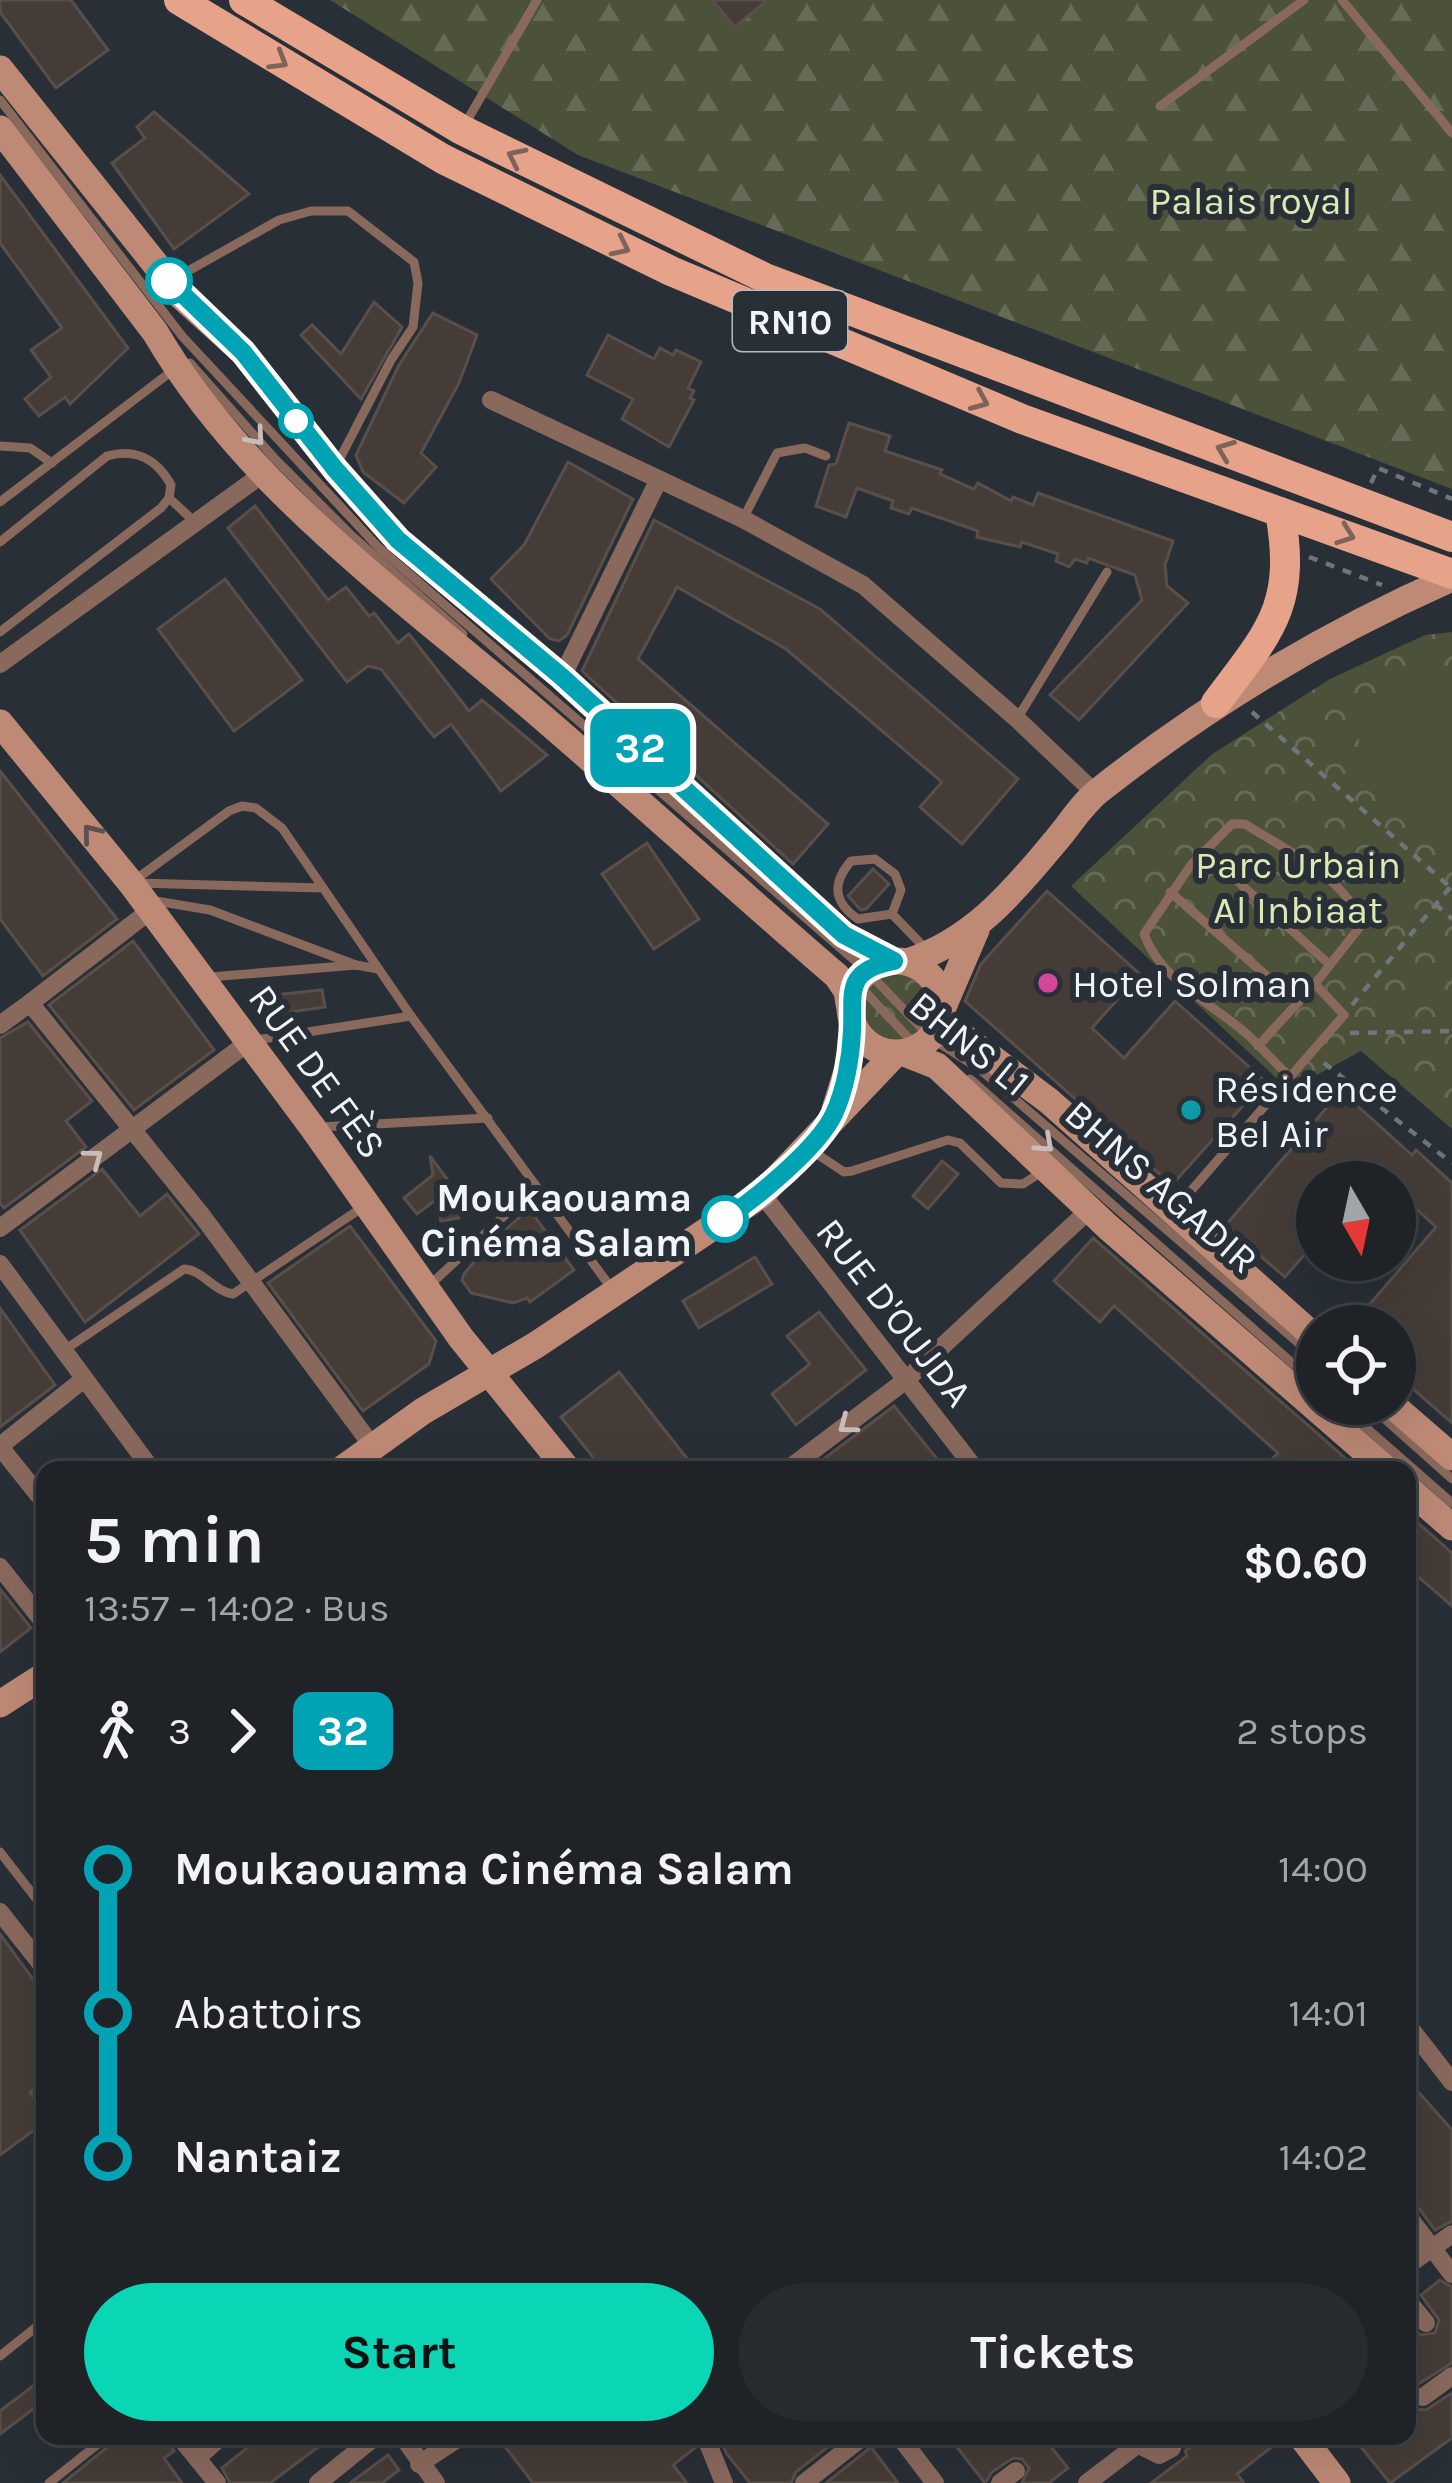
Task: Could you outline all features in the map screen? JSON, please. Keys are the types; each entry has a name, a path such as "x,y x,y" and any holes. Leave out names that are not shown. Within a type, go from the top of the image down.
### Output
{"main road":[{"name":"RN10","path":"179,0 443,159 671,272 1022,419 1446,573"},
{"name":"RN10","path":"244,0 462,130 765,278 1452,537"},
{"path":"443,159 462,130"},
{"path":"1223,698 1276,620 1286,584 1287,548 1280,512"}],"street":[{"path":"0,70 169,281 243,352 335,469 416,558 562,677 844,935 879,980 873,1048 922,1037 1049,1101 1296,1320"},
{"path":"0,129 154,332 176,368 264,473 426,624 558,731 837,976 847,991 918,966 936,983 922,1037 937,1066 1089,1210 1377,1461"},
{"path":"491,400 743,519 863,585 1095,793"},
{"path":"0,664 264,473"},
{"path":"562,677 658,481"},
{"path":"833,1117 879,980 952,945 1050,848 1095,793 1223,698 1446,573"},
{"name":"RUE DE FÈS","path":"0,723 142,897 488,1373 561,1461"},
{"path":"0,1025 142,897"},
{"path":"0,998 23,1008 131,1130 254,1283 363,1460 762,1194 833,1117 922,1037 981,921"},
{"path":"0,1228 250,1041"},
{"name":"RUE D'OUJDA","path":"762,1194 969,1461"},
{"path":"799,1461 907,1380 1089,1210"},
{"path":"0,1264 145,1461"},
{"path":"36,1492 0,1446 84,1379"},
{"path":"1415,1425 1452,1457"},
{"path":"1416,1496 1452,1527"},
{"path":"0,1567 36,1613"},
{"path":"4,1694 36,1679"},
{"path":"0,1912 36,1953"},
{"path":"1416,2036 1452,2082"},
{"path":"1416,2227 1452,2273"},
{"path":"1416,2260 1452,2234"},
{"path":"1416,2311 1426,2323"},
{"path":"1423,2397 1452,2376"},
{"path":"186,2445 217,2483"},
{"path":"196,2458 211,2445"},
{"path":"318,2483 365,2445"},
{"path":"407,2445 436,2483"},
{"path":"419,2464 448,2445"},
{"path":"709,2445 724,2483"},
{"path":"805,2483 853,2445"},
{"path":"906,2445 935,2483"},
{"path":"1087,2483 1133,2445"},
{"path":"1144,2445 1159,2455 1173,2445"},
{"path":"1308,2445 1337,2483"}],"lane":[{"path":"462,130 537,0"},
{"path":"1160,106 1304,0"},
{"path":"1342,0 1452,133"},
{"name":"BHNS AGADIR","path":"0,100 182,336 378,547 879,980 922,1037 981,1070 1296,1341"},
{"name":"BHNS L1","path":"0,116 178,350 350,534 841,964 879,980 922,1037 951,1065 1296,1366"},
{"path":"169,281 280,220 311,211 348,211 414,262 418,283 413,327 335,469"},
{"path":"0,502 176,368"},
{"path":"2,448 30,448 52,463"},
{"path":"743,519 777,453 805,448 826,457"},
{"path":"0,542 98,461 116,453 146,457 169,479 170,498 196,523"},
{"path":"2,626 170,498"},
{"path":"1017,719 1107,572"},
{"path":"142,897 229,811 256,808 282,828 411,1016 615,1293"},
{"path":"1258,1046 1362,924 1354,903 1316,869 1245,824 1232,824 1171,892 1144,934 1150,950 1180,982 1289,1076"},
{"path":"1204,851 1330,965"},
{"path":"879,980 901,890 895,874 875,859 851,861 839,874 836,889 846,911 869,920 892,914"},
{"path":"142,897 323,888"},
{"path":"1171,892 1298,1003"},
{"path":"142,897 210,910 378,969"},
{"path":"200,977 356,965"},
{"path":"1173,1212 1344,1016 1315,984"},
{"path":"250,1041 411,1016"},
{"path":"313,1128 488,1118"},
{"path":"806,1147 844,1172 948,1140 960,1142 1000,1183 1023,1184 1046,1169"},
{"path":"427,1288 536,1187"},
{"path":"63,1351 184,1269 193,1269 222,1292 233,1294 368,1204"},
{"path":"1363,1425 1404,1461"},
{"path":"1392,1425 1452,1479"},
{"path":"1416,1471 1452,1503"},
{"path":"0,1852 36,1898"},
{"path":"0,2356 36,2327"},
{"path":"49,2483 97,2445"}],"path":[{"path":"1361,501 1378,468 1452,499"},
{"path":"1287,548 1411,596"},
{"path":"1223,698 1451,886 1344,1016"},
{"path":"1435,904 1452,920"},
{"path":"1330,1032 1452,1030"},
{"path":"1311,1053 1452,1163"}],"green space":[{"name":"Palais royal","path":"330,0 1452,0 1452,489 578,155"},
{"name":"Parc Urbain Al Inbiaat","path":"1452,632 1452,1129 1361,1051 1289,1090 1071,886 1211,755 1330,679 1425,635"},
{"path":"1437,670 1452,673 1452,831 1425,839 1357,780 1358,757 1364,720 1380,693 1394,683"},
{"path":"896,971 922,982 933,1008 922,1034 896,1045 870,1034 859,1008 870,982"}],"building":[{"path":"0,0 71,0 108,50 56,88 0,12"},
{"path":"712,0 767,0 735,27"},
{"path":"154,112 249,194 174,249 112,163 145,138 137,127"},
{"path":"0,175 128,348 70,404 65,397 39,416 25,399 51,377 31,350 62,328 0,243"},
{"path":"374,302 402,327 361,399 301,335 312,325 341,354"},
{"path":"433,313 477,335 459,383 421,453 436,467 404,503 363,472 356,455 399,365"},
{"path":"608,335 654,359 660,348 701,362 688,388 694,391 690,398 694,400 669,447 622,419 633,399 587,375"},
{"path":"849,423 890,436 885,451 942,470 940,474 974,489 978,483 1011,501 1013,497 1033,505 1038,493 1173,541 1165,565 1167,586 1188,603 1079,720 1050,695 1142,600 1135,575 1088,558 1087,563 1075,559 1069,567 1056,561 1058,554 1022,542 1020,547 977,537 978,531 912,508 909,514 891,508 893,501 857,488 846,517 816,506"},
{"path":"568,462 633,499 567,635 559,641 550,639 491,579 524,545"},
{"path":"255,506 328,600 346,587 398,643 409,634 469,711 482,700 547,755 501,791 451,724 434,737 381,669 368,666 347,682 228,528"},
{"path":"654,520 820,609 1018,779 962,844 920,807 942,782 786,649 677,587 638,659 828,824 793,864 582,671"},
{"path":"225,579 302,680 234,731 158,629"},
{"path":"0,771 117,919 43,976 0,919"},
{"path":"647,843 699,919 654,949 602,874"},
{"path":"873,869 889,884 861,910 848,896"},
{"path":"1047,891 1140,974 1092,1028 1124,1058 1175,1001 1265,1081 1172,1185 965,1001 981,964"},
{"path":"133,941 214,1050 134,1110 49,1005"},
{"path":"322,990 325,1007 276,1014 273,995"},
{"path":"28,1022 92,1101 66,1121 86,1147 4,1208 0,1203 0,1038"},
{"path":"1341,1091 1412,1155 1416,1150 1452,1183 1452,1423 1416,1391 1416,1305 1369,1305 1390,1281 1416,1281 1416,1250 1436,1227 1416,1208 1416,1161 1296,1161 1296,1264 1285,1277 1225,1226"},
{"path":"430,1156 453,1187 459,1218 441,1221 437,1199 417,1214 404,1198 433,1175"},
{"path":"942,1161 958,1174 928,1209 913,1196"},
{"path":"102,1169 140,1216 167,1194 199,1234 85,1322 20,1230"},
{"path":"529,1209 574,1270 530,1302 471,1293 462,1280 464,1274"},
{"path":"350,1226 436,1341 429,1364 363,1411 268,1283"},
{"path":"1093,1238 1296,1416 1296,1425 1307,1425 1348,1461 1274,1461 1278,1453 1114,1306 1100,1322 1054,1281"},
{"path":"755,1257 772,1284 699,1328 683,1301"},
{"path":"0,1308 55,1385 0,1427"},
{"path":"819,1312 866,1370 796,1425 772,1394 810,1364 787,1336"},
{"path":"619,1372 689,1461 596,1461 561,1417"},
{"path":"894,1406 939,1461 821,1461"},
{"path":"1416,1521 1452,1553 1452,1606 1416,1575"},
{"path":"0,1589 31,1628 0,1652"},
{"path":"0,1934 36,1984 36,2088 30,2092 36,2100 36,2129 0,2155"},
{"path":"1416,2089 1452,2130 1452,2221 1435,2230 1418,2207"},
{"path":"1440,2280 1452,2287 1452,2363 1416,2385 1416,2331 1420,2335 1435,2333 1439,2320 1421,2295"},
{"path":"36,2384 36,2407 0,2434 0,2411"},
{"path":"1452,2393 1452,2438 1390,2483 1359,2445 1416,2445 1416,2409 1426,2410"},
{"path":"110,2445 171,2445 174,2451 164,2458 182,2483 63,2483"},
{"path":"251,2445 321,2445 270,2483 230,2483 222,2468"},
{"path":"504,2445 695,2448 673,2465 687,2483 533,2483"},
{"path":"723,2445 830,2445 796,2472 791,2483 750,2483"},
{"path":"955,2445 1054,2445 1068,2468 1049,2483 1022,2483 1029,2468 1022,2459 1013,2458 985,2483"},
{"path":"1193,2445 1274,2445 1237,2474 1244,2483 1151,2483 1187,2456 1185,2451"},
{"path":"871,2447 898,2483 826,2483"},
{"path":"388,2455 399,2470 382,2483 350,2483"}],"bus line":[{"name":"32","path":"169,281 243,352 335,469 416,558 562,677 844,935 894,961 867,970 851,993 848,1069 833,1117 762,1194 725,1219"}],"place":[{"name":"Hotel Solman","path":"1048,983"},
{"name":"Résidence Bel Air","path":"1191,1110"},
{"name":"Moukaouama Cinéma Salam","path":"725,1219"}]}
